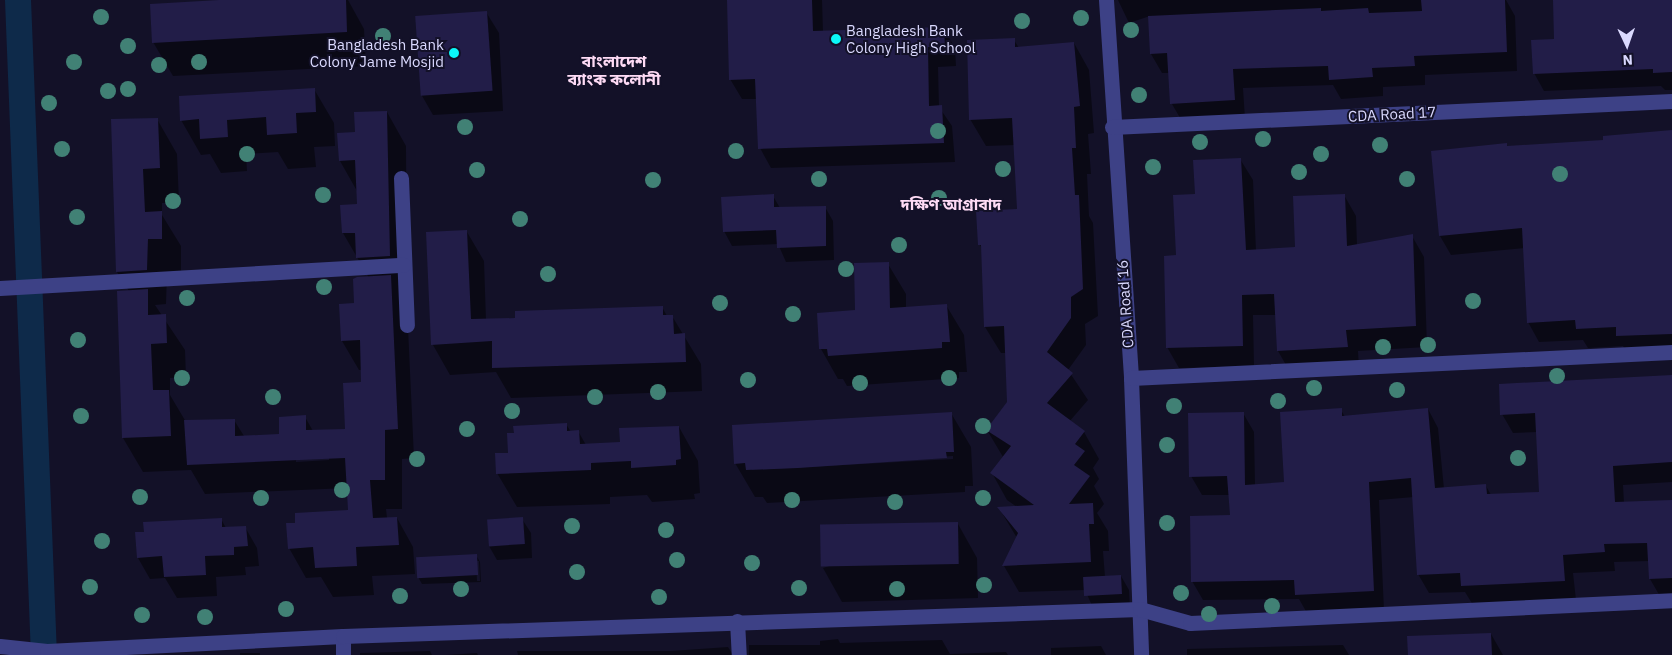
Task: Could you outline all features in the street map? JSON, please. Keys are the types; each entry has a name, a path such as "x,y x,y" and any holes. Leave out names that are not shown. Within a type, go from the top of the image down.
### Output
{"street":[{"name":"CDA Road 16","path":"1106,0 1112,127 1131,378 1141,655"},
{"name":"CDA Road 17","path":"1112,127 1672,101"},
{"path":"401,178 402,265 407,325"},
{"path":"0,288 402,265"},
{"path":"1131,378 1672,352"},
{"path":"5,648 47,651 343,636 737,621 1140,609 1190,623 1672,600"},
{"path":"737,621 739,655"},
{"path":"343,636 343,655"}],"building":[{"path":"219,0 346,0 347,32 152,43 150,4"},
{"path":"727,0 812,0 813,31 944,27 945,47 928,47 929,106 942,105 944,143 758,149 755,79 729,80"},
{"path":"1421,0 1505,0 1507,52 1414,56 1415,66 1372,68 1373,77 1329,80 1328,66 1233,69 1235,100 1170,104 1167,53 1150,54 1148,16 1321,8 1321,11 1368,8 1369,13 1422,11"},
{"path":"1553,0 1672,0 1672,72 1653,73 1653,69 1533,74 1531,40 1554,39"},
{"name":"Bangladesh Bank Colony Jame Mosjid","path":"487,11 493,91 421,96 415,16"},
{"path":"1015,38 1015,47 1074,42 1080,106 1074,107 1076,148 1072,148 1075,195 1079,195 1083,289 1071,297 1071,318 1047,352 1073,373 1047,403 1085,431 1075,444 1085,451 1074,465 1090,476 1069,504 1093,503 1094,524 1089,524 1091,562 1002,566 1018,533 997,507 1034,505 990,473 1011,446 986,430 1007,402 1004,326 984,327 981,245 978,245 976,211 1017,209 1012,118 969,120 967,40"},
{"path":"315,88 316,112 296,113 297,133 267,135 266,117 227,120 228,137 200,139 199,119 180,121 179,96"},
{"path":"387,111 390,256 356,258 355,233 342,233 340,205 357,204 355,160 339,161 337,133 355,132 354,112"},
{"path":"158,118 160,168 143,169 145,212 162,211 162,239 148,239 147,270 116,272 111,119"},
{"path":"1672,130 1672,334 1616,336 1616,327 1576,329 1575,320 1527,323 1522,228 1439,236 1431,151 1507,143 1507,146 1603,140 1603,136"},
{"path":"1241,158 1246,250 1295,247 1293,196 1345,194 1347,246 1413,234 1416,326 1346,330 1348,347 1277,351 1274,294 1242,295 1243,346 1166,348 1164,256 1176,255 1173,195 1195,194 1193,160"},
{"path":"774,194 774,207 826,206 826,246 777,248 776,230 723,232 721,197"},
{"path":"467,230 471,319 515,318 515,311 663,306 663,315 673,315 674,334 685,333 686,362 492,368 492,341 431,345 426,232"},
{"path":"889,262 890,308 947,304 950,342 942,342 942,348 828,356 827,349 819,349 817,313 855,310 854,263"},
{"path":"391,275 398,429 385,430 385,480 370,480 373,518 397,517 399,545 356,547 357,566 315,568 313,547 288,549 286,523 295,523 295,513 348,510 345,458 187,465 184,420 235,419 235,436 279,434 279,417 306,415 306,430 345,429 343,383 361,382 360,340 341,341 339,304 354,303 353,279 357,277"},
{"path":"148,289 148,315 166,314 167,343 151,344 153,390 169,390 171,436 122,438 117,291"},
{"path":"1672,375 1672,462 1613,466 1615,502 1672,500 1672,578 1649,579 1647,543 1604,544 1605,552 1563,555 1565,581 1461,586 1460,573 1417,575 1411,478 1369,482 1374,591 1295,595 1294,580 1191,582 1190,516 1230,515 1227,476 1189,477 1188,413 1244,412 1245,485 1284,482 1280,412 1342,408 1342,416 1428,408 1435,488 1486,484 1487,494 1539,492 1535,413 1500,415 1499,384"},
{"path":"952,412 954,452 946,452 947,458 746,470 745,463 734,464 732,425"},
{"path":"567,423 567,431 579,430 580,444 620,442 619,428 679,426 681,459 676,460 676,465 631,468 631,461 591,463 591,470 496,474 495,453 508,453 507,433 514,433 513,426"},
{"path":"523,517 525,544 489,546 487,520"},
{"path":"222,518 222,527 246,526 248,546 234,547 234,555 205,556 206,575 164,577 162,556 137,558 135,532 144,532 143,522"},
{"path":"958,522 959,564 821,566 820,524"},
{"path":"477,554 478,575 417,578 416,557"},
{"path":"1121,575 1122,594 1084,596 1083,577"},
{"path":"1491,633 1492,655 1408,655 1407,636"}],"waterway":[{"path":"18,0 44,655"}],"place":[{"name":"Bangladesh Bank Colony High School","path":"836,39"},
{"name":"Bangladesh Bank Colony Jame Mosjid","path":"454,53"}],"district":[{"name":"বাংলাদেশ ব্যাংক কলোনী","path":"614,70"},
{"name":"দক্ষিণ আগ্রাবাদ","path":"951,204"}]}
